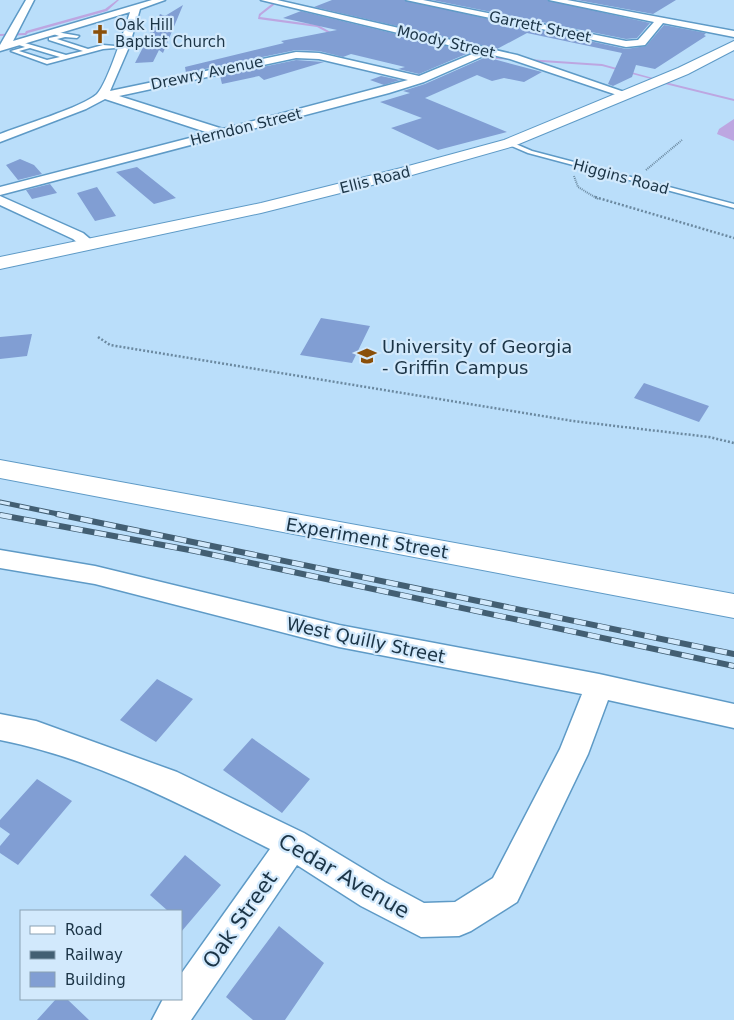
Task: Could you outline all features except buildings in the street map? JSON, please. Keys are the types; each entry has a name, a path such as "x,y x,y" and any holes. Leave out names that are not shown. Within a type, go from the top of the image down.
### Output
{"street":[{"path":"14,38 30,0"},
{"path":"2,47 14,38 53,32 160,0"},
{"name":"Moody Street","path":"265,0 539,64 624,94"},
{"name":"Garrett Street","path":"410,0 631,44 641,43 660,20"},
{"path":"553,0 734,34"},
{"path":"620,13 634,4"},
{"path":"136,8 124,47 102,96 114,97 221,133"},
{"name":"Ellis Road","path":"0,263 261,208 406,172 510,143 683,71 734,45"},
{"name":"Herndon Street","path":"0,191 386,91 420,80 487,51"},
{"name":"Drewry Avenue","path":"0,138 82,107 102,96 296,55 318,56 420,80"},
{"path":"0,200 78,236 88,244"},
{"name":"Experiment Street","path":"0,469 734,606"},
{"name":"West Quilly Street","path":"0,559 95,575 339,636 599,686 734,716"},
{"name":"Cedar Avenue","path":"0,727 36,734 166,782 293,844 373,894 421,920 459,919 505,890 573,754 599,686"},
{"name":"Oak Street","path":"170,1020 293,844"}],"lane":[{"path":"53,32 65,36 78,37"},
{"path":"65,36 51,39 88,51"},
{"path":"14,38 31,46 66,57"},
{"path":"31,46 14,51 47,62 103,47 124,47"},
{"name":"Higgins Road","path":"510,143 530,152 734,206"}],"path":[{"path":"634,180 682,140"},
{"path":"567,162 572,168 578,187 586,193 734,238"},
{"path":"98,337 110,345 573,421 709,437 734,443"}],"shaded area":[{"path":"734,119 734,141 717,134 719,129"}],"waterway":[{"path":"0,35 26,34 27,32 106,10 118,0"},
{"path":"273,4 259,18 318,26 335,35"},
{"path":"482,57 602,65 651,78"},
{"path":"666,83 734,100"}],"railway":[{"path":"0,502 63,515"},
{"path":"57,514 734,654"},
{"path":"0,515 195,551 734,666"}],"place":[{"name":"Oak Hill Baptist Church","path":"100,34"},
{"name":"University of Georgia - Griffin Campus","path":"367,356"}]}
